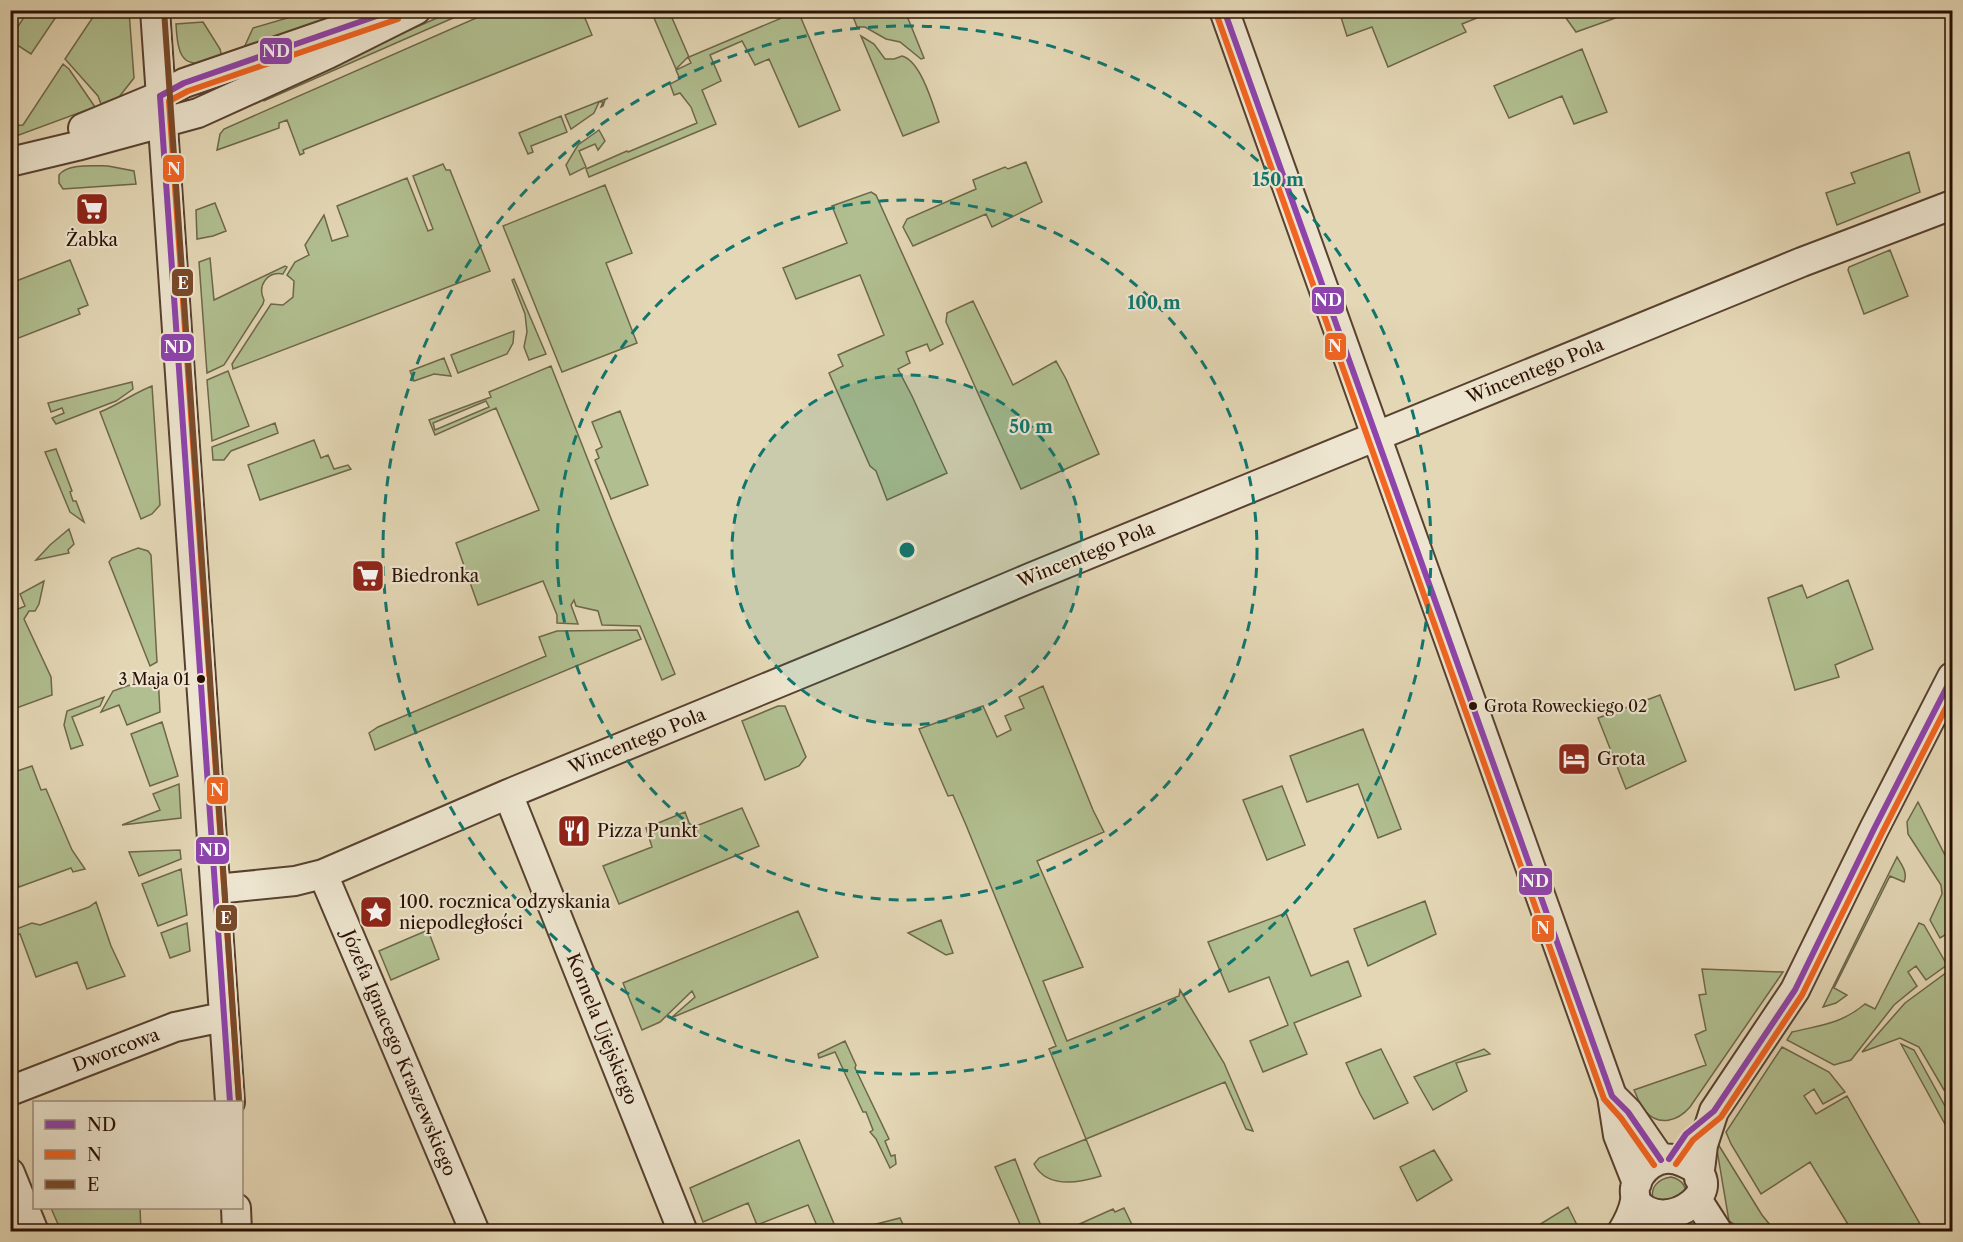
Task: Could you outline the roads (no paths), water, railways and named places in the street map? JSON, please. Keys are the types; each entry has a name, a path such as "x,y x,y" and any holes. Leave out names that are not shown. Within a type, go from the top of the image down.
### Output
{"street":[{"path":"155,10 178,374 230,1101"},
{"path":"161,109 184,83 395,10"},
{"path":"10,161 161,109 205,110 328,54 416,10"},
{"path":"1224,10 1612,1096 1618,1135 1636,1191 1639,1210 1646,1218 1667,1229 1687,1221 1698,1209 1703,1145 1714,1111 1795,990 1874,829 1953,677"},
{"name":"Wincentego Pola","path":"216,889 295,881 323,874 508,794 1377,436 1791,267 1953,205"},
{"name":"Kornela Ujejskiego","path":"508,794 683,1232"},
{"name":"Józefa Ignacego Kraszewskiego","path":"323,874 475,1232"},
{"name":"Dworcowa","path":"10,1090 175,1028 223,1017"},
{"path":"1612,1096 1628,1112 1665,1159 1684,1162 1691,1168 1718,1232"},
{"path":"1623,1232 1631,1215 1636,1191 1644,1170 1665,1159 1686,1134 1714,1111"},
{"path":"10,1173 34,1232"},
{"path":"236,1209 237,1232"}],"place":[{"name":"Żabka","path":"92,209"},
{"name":"Biedronka","path":"368,576"},
{"name":"3 Maja 01","path":"201,679"},
{"name":"Grota Roweckiego 02","path":"1473,706"},
{"name":"Grota","path":"1574,759"},
{"name":"Pizza Punkt","path":"574,831"},
{"name":"100. rocznica odzyskania niepodległości","path":"376,912"}]}
